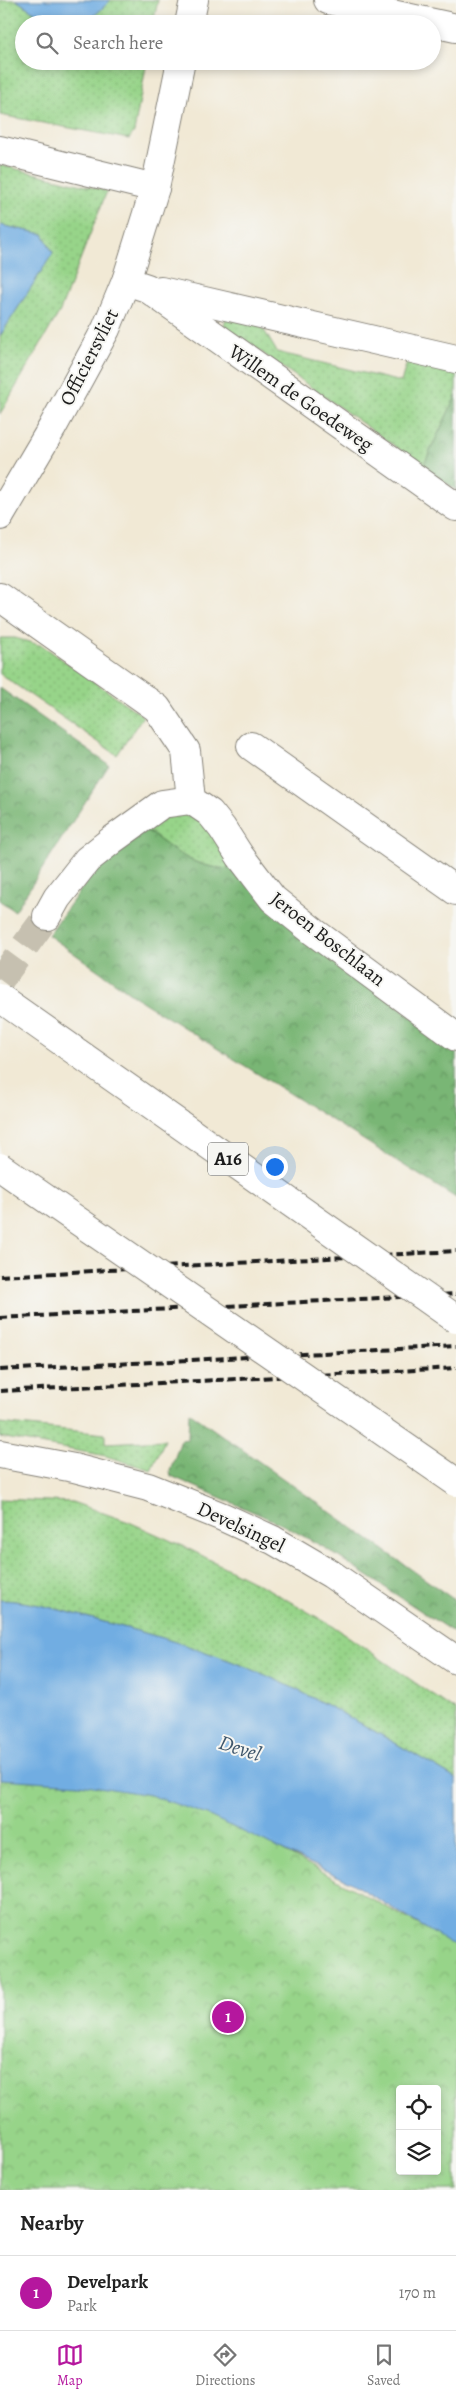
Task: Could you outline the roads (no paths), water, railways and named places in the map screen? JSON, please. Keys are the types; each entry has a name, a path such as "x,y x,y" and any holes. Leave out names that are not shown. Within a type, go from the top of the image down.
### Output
{"main road":[{"path":"191,15 194,0"},
{"path":"328,0 397,15"},
{"path":"441,25 456,28"},
{"name":"Officiersvliet","path":"0,516 52,428 106,329 136,284 180,70"},
{"path":"0,150 155,188"},
{"name":"Willem de Goedeweg","path":"136,284 456,359"},
{"name":"Willem de Goedeweg","path":"136,284 456,507"},
{"path":"0,596 157,708 186,751 191,800 162,804 87,860 57,898 47,916"},
{"path":"251,746 456,891"},
{"name":"Jeroen Boschlaan","path":"191,800 210,813 240,856 274,899 452,1026"},
{"name":"A16","path":"0,998 456,1319"},
{"path":"0,1167 456,1482"},
{"name":"Develsingel","path":"0,1454 74,1468 148,1487 223,1517 273,1540 332,1574 456,1660"}],"water":[{"path":"16,0 111,0 95,15 39,15"},
{"path":"0,225 43,234 53,253 0,336"},
{"name":"Devel","path":"0,1600 38,1605 80,1615 174,1642 243,1666 287,1685 330,1707 456,1779 456,1947 348,1881 207,1815 150,1795 80,1784 0,1779"}],"tunnel":[{"path":"0,980 47,916"}],"railway":[{"path":"0,1276 456,1251"},
{"path":"0,1318 456,1294"},
{"path":"0,1370 456,1346"},
{"path":"0,1391 456,1368"}],"place":[{"name":"Develpark","path":"228,2017"}]}
